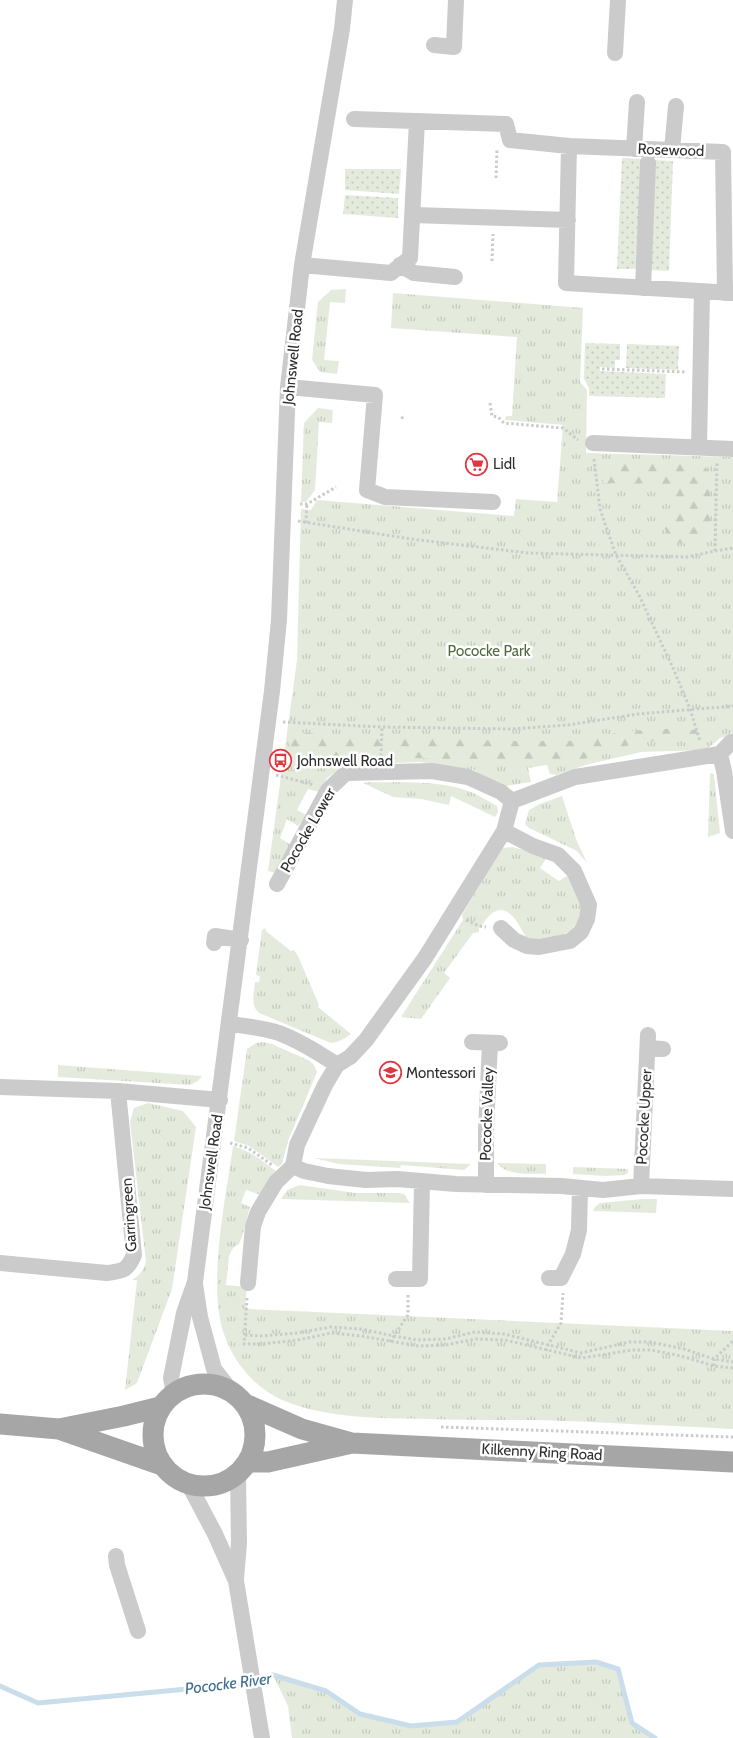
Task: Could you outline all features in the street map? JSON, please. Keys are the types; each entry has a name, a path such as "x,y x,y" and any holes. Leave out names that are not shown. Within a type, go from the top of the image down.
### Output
{"main road":[{"path":"59,1429 124,1416 167,1400 195,1384 212,1384 238,1398 255,1425 255,1442 243,1468 224,1483 205,1487 188,1484 176,1479 162,1465 154,1446 151,1431 167,1400"},
{"name":"Kilkenny Ring Road","path":"238,1398 302,1429 352,1443 733,1462"},
{"path":"0,1424 59,1429 162,1465"},
{"name":"Kilkenny Ring Road","path":"243,1468 352,1443"}],"street":[{"name":"Johnswell Road","path":"167,1400 184,1314 195,1282 263,772 279,620 288,387 302,265 342,29 345,0"},
{"path":"434,45 454,47 456,0"},
{"path":"615,53 618,0"},
{"path":"634,149 637,102"},
{"path":"672,150 676,106"},
{"name":"Rosewood","path":"354,120 506,124 510,140 569,146 723,152 729,293 566,284 569,146"},
{"path":"302,265 391,273 410,258 417,121"},
{"path":"643,288 648,163"},
{"path":"413,215 568,220"},
{"path":"400,266 414,273 455,277"},
{"path":"700,447 702,292"},
{"path":"288,387 375,395 367,490 386,497 493,502"},
{"path":"590,447 700,447 725,449"},
{"path":"248,1289 253,1226 258,1212 286,1168 325,1085 337,1065 350,1057 366,1040 425,958 504,831 512,801 575,777 720,754 733,742"},
{"path":"720,754 733,831"},
{"name":"Pococke Lower","path":"277,884 328,790 346,773 432,772 468,777 501,792 512,801"},
{"path":"501,928 514,940 527,946 547,946 570,941 581,932 587,919 589,905 574,871 558,855 533,846 504,831"},
{"path":"214,943 215,936 241,940"},
{"path":"230,1024 280,1034 317,1052 337,1065"},
{"name":"Pococke Valley","path":"472,1042 495,1043 486,1130 486,1185"},
{"name":"Pococke Upper","path":"640,1186 653,1044"},
{"path":"0,1087 118,1092 220,1100"},
{"name":"Garringreen","path":"0,1263 107,1273 122,1271 129,1266 134,1256 118,1092"},
{"path":"286,1168 352,1179 397,1179 486,1185 580,1188 579,1230 573,1254 561,1278 549,1278"},
{"path":"396,1279 420,1279 422,1181"},
{"name":"Pococke Upper","path":"580,1188 603,1190 640,1186 733,1189"},
{"name":"Johnswell Road","path":"195,1282 200,1317 214,1369 238,1398"},
{"path":"236,1581 243,1468"},
{"path":"188,1484 215,1534 236,1581 262,1738"},
{"path":"116,1556 117,1565 138,1631"}],"path":[{"path":"496,178 497,146"},
{"path":"492,242 492,261"},
{"path":"602,369 692,372"},
{"path":"490,402 492,416 498,417 504,423 563,428 590,447 600,509 616,555 674,668 702,745"},
{"path":"402,419 403,414"},
{"path":"715,551 725,449"},
{"path":"299,504 307,504 336,487"},
{"path":"306,522 307,504"},
{"path":"318,525 411,539 528,553 686,557 733,548"},
{"path":"280,722 382,727 511,729 568,725 638,714 733,706"},
{"path":"380,762 382,727"},
{"path":"263,772 328,790"},
{"path":"452,914 479,926 501,928"},
{"path":"214,1140 248,1148 286,1168"},
{"path":"248,1289 244,1344 280,1342 331,1333 418,1346 446,1345 476,1339 505,1340 582,1358 632,1350 651,1350 681,1356 714,1366 733,1368"},
{"path":"390,1342 408,1315 408,1297"},
{"path":"546,1350 561,1324 563,1302"},
{"path":"245,1335 261,1336 296,1333 331,1327 361,1329 417,1340 445,1339 475,1332 504,1334 581,1353 629,1342 650,1342 684,1349 714,1359 733,1362"},
{"path":"714,1366 714,1359 733,1341"},
{"path":"432,1426 733,1437"}],"green space":[{"path":"622,158 644,159 639,269 617,269"},
{"path":"655,160 673,161 669,271 650,270"},
{"path":"345,169 401,169 399,194 345,190"},
{"path":"345,195 398,198 398,218 343,214"},
{"path":"346,289 345,303 330,302 324,360 339,361 337,374 320,372 312,360 318,302 331,290"},
{"name":"Pococke Park","path":"393,293 583,308 580,382 587,390 586,453 733,457 733,734 720,738 706,750 641,752 589,764 556,775 550,774 547,765 528,768 531,782 507,786 491,782 474,770 420,762 345,765 327,778 319,792 308,789 297,810 308,816 298,826 287,819 280,838 291,845 276,873 268,871 297,660 301,509 311,510 317,500 514,516 516,499 557,502 563,425 505,420 506,416 512,416 517,337 391,328"},
{"path":"585,343 620,344 620,360 615,360 615,368 600,367 600,371 666,374 665,398 589,396 589,388 584,379"},
{"path":"627,344 679,346 678,370 626,368"},
{"path":"318,408 333,410 332,423 319,422 315,490 306,502 301,502 304,423"},
{"path":"604,460 702,463 710,473 710,528 692,544 674,543 659,520 672,512 668,499 659,489 647,484 603,483"},
{"path":"733,721 691,736 633,744 574,762 519,764 453,762 425,758 288,763 290,732 501,741 568,741 629,731 692,730"},
{"path":"710,773 714,774 720,833 708,837"},
{"path":"363,783 419,783 454,787 473,793 497,806 498,812 495,817 451,796 449,805 421,799 393,797"},
{"path":"562,796 576,839 587,863 577,851 529,828 525,824 529,810"},
{"path":"512,847 548,856 540,868 559,881 568,875 577,887 581,899 578,921 568,932 553,938 529,939 526,938 512,915 501,910 495,911 479,928 479,932 473,933 444,973 450,978 421,1019 401,1017 463,920 462,915 502,848"},
{"path":"266,928 266,931 291,951 294,950 298,956 319,1005 318,1007 351,1034 331,1043 259,1013 256,1010 253,999 254,990 255,982 259,982 260,976 256,975 262,930"},
{"path":"256,1043 272,1044 310,1061 317,1072 288,1141 282,1164 278,1167 249,1146 234,1141 247,1049"},
{"path":"58,1065 202,1076 198,1081 190,1085 58,1077"},
{"path":"148,1103 183,1111 196,1127 172,1289 137,1383 125,1390 137,1280 132,1280 141,1272 146,1262 130,1122 134,1108"},
{"path":"233,1146 251,1154 278,1173 261,1195 246,1190 241,1203 250,1207 239,1244 233,1248 229,1256 226,1285 247,1287 245,1306 249,1309 733,1331 733,1429 537,1420 353,1416 317,1411 272,1395 246,1373 233,1355 224,1334 219,1314 217,1292 220,1241"},
{"path":"314,1158 471,1164 464,1170 401,1165 400,1168 339,1164"},
{"path":"497,1163 546,1164 546,1174 513,1172"},
{"path":"573,1167 628,1169 628,1173 625,1175 605,1176 573,1174"},
{"path":"300,1185 355,1193 398,1193 404,1194 410,1203 281,1199 287,1190"},
{"path":"657,1199 656,1213 593,1211 600,1203"},
{"path":"596,1662 618,1669 632,1723 655,1738 292,1738 288,1706 273,1675 326,1691 360,1714 411,1726 457,1722 539,1665"}],"waterway":[{"name":"Pococke River","path":"0,1686 38,1703 241,1684 273,1675 326,1691 360,1714 411,1726 457,1722 539,1665 596,1662 618,1669 632,1723 655,1738"}],"place":[{"name":"Lidl","path":"477,464"},
{"name":"Johnswell Road","path":"281,761"},
{"name":"Montessori","path":"390,1073"}]}
